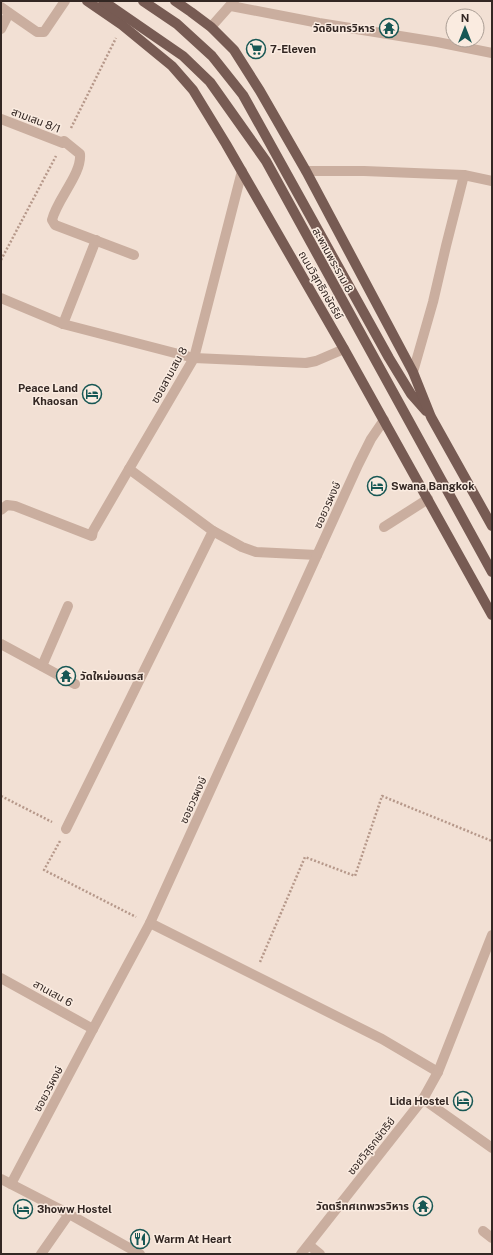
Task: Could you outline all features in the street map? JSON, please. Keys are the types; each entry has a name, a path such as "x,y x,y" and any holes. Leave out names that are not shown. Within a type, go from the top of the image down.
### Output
{"main road":[{"name":"ถนนวิสุทธิกษัตริย์","path":"87,1 122,25 172,66 193,90 242,171 344,349 492,615"},
{"name":"สะพานพระราม 8","path":"103,1 184,56 210,82 266,161 492,572"},
{"name":"สะพานพระราม 8","path":"143,1 177,24 212,56 243,95 389,358 411,394 431,418"},
{"path":"174,1 211,27 234,50 260,90 306,171 413,372 431,418 492,526"}],"street":[{"path":"1,29 5,10 37,32 44,32 65,1"},
{"path":"211,27 233,3 319,23 492,52"},
{"name":"สามเสน 8/1","path":"1,119 64,142 80,154 77,170 54,211 52,220 55,225 96,240"},
{"name":"ซอยสามเสน 8","path":"1,510 7,506 15,506 92,536 129,468 194,358 242,171"},
{"path":"306,171 464,174 492,181"},
{"path":"413,372 433,302 464,174"},
{"path":"63,324 96,240 134,255"},
{"path":"1,298 63,324 194,358 306,363 316,361 344,349"},
{"name":"ซอยวรผงษ์","path":"11,1184 150,924 361,458 371,439 384,420"},
{"path":"129,468 213,531 242,548 256,552 318,555"},
{"path":"384,527 428,499"},
{"path":"66,829 213,531"},
{"path":"42,666 68,606"},
{"path":"1,644 75,684"},
{"path":"150,924 382,1039 438,1072"},
{"name":"ซอยวิสุธกษัตริย์","path":"301,1254 423,1099 438,1072 492,935"},
{"name":"สานเสน 6","path":"1,978 93,1029"},
{"path":"423,1099 492,1148"},
{"path":"1,1179 70,1214 140,1254"},
{"path":"40,1254 70,1214"},
{"path":"483,1231 492,1238"},
{"path":"309,1245 320,1254"}],"path":[{"path":"1,796 66,829 44,870 150,924"},
{"path":"249,972 261,962 305,857 355,876 382,796 492,841"}],"place":[{"name":"วัดอินทรวิหาร","path":"389,28"},
{"name":"7-Eleven","path":"256,49"},
{"name":"Peace Land Khaosan","path":"92,394"},
{"name":"Swana Bangkok","path":"377,486"},
{"name":"วัดใหม่อมตรส","path":"66,676"},
{"name":"Lida Hostel","path":"463,1101"},
{"name":"วัดตรีทศเทพวรวิหาร","path":"423,1206"},
{"name":"3howw Hostel","path":"23,1209"},
{"name":"Warm At Heart","path":"140,1239"}]}
